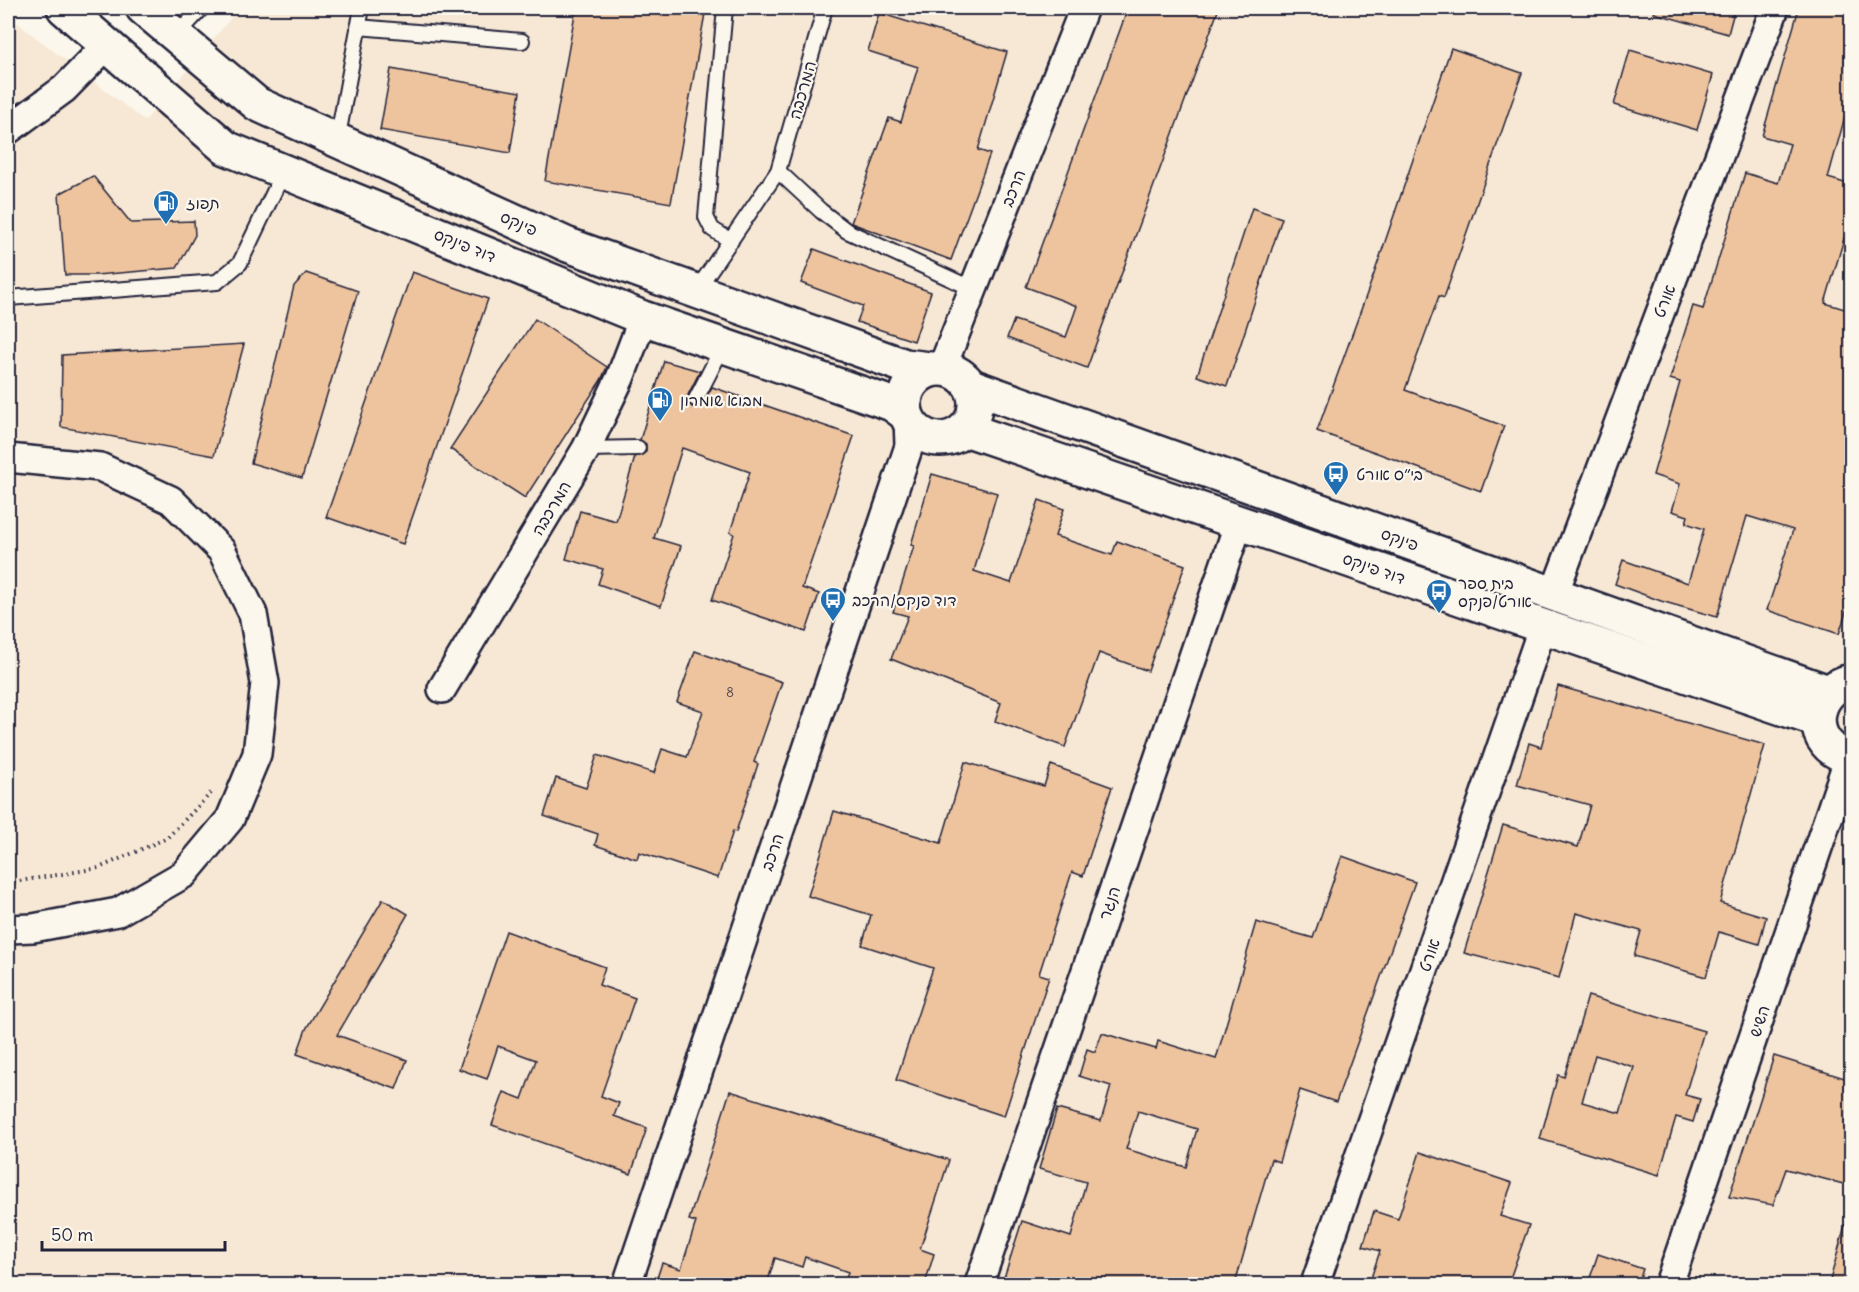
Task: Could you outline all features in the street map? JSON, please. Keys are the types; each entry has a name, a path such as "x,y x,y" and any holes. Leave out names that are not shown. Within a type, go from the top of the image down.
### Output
{"street":[{"name":"דוד פינקס","path":"64,8 226,148 644,318 892,404 907,416"},
{"name":"פינקס","path":"143,8 257,104 337,141 568,245 905,366 936,369"},
{"name":"הרכב","path":"936,369 973,289 1084,8"},
{"name":"אורט","path":"1554,594 1775,8"},
{"path":"8,130 64,89 107,45"},
{"name":"המרכבה","path":"442,689 586,450 620,378 644,318"},
{"path":"936,369 963,376 971,386 975,408 972,419 957,435 936,439 917,431 907,416 906,394 911,383 920,374 936,369"},
{"name":"פינקס","path":"971,386 1554,594 1832,698"},
{"name":"הרכב","path":"627,1284 909,446 907,416"},
{"name":"דוד פינקס","path":"964,429 1543,626 1832,698"},
{"path":"8,458 100,467 171,500 222,551 253,614 265,683 257,754 230,819 184,874 118,912 33,928 8,929"},
{"name":"הנגר","path":"980,1284 1239,522"},
{"name":"אורט","path":"1315,1284 1543,626"},
{"path":"1832,698 1819,733 1826,744 1836,752 1850,757"},
{"name":"השיש","path":"1669,1284 1850,757"}],"lane":[{"path":"175,37 202,8"},
{"path":"337,141 362,8"},
{"path":"725,8 706,217 712,229 731,241"},
{"name":"המרכבה","path":"696,291 778,171 825,8"},
{"path":"358,27 522,41"},
{"path":"8,298 217,282 240,263 284,171"},
{"path":"778,171 821,211 847,231 973,289"},
{"path":"696,399 723,346"},
{"path":"586,450 638,448"}],"path":[{"path":"8,883 99,868 167,838 214,790"}],"shaded area":[{"path":"239,8 1851,8 1851,1284 8,1284 8,16 145,121"}],"building":[{"path":"576,8 706,8 671,203 545,181"},
{"path":"1128,8 1219,8 1087,368 1007,338 1014,320 1066,337 1077,306 1026,287"},
{"path":"1655,8 1735,8 1728,34 1654,13"},
{"path":"1799,8 1851,10 1851,95 1828,178 1851,185 1851,215 1825,303 1851,311 1851,597 1839,634 1767,610 1793,530 1747,516 1717,617 1661,601 1615,584 1623,560 1688,583 1704,529 1686,523 1688,516 1672,511 1680,484 1653,475 1680,382 1670,379 1693,306 1703,309 1745,173 1778,183 1790,144 1762,136"},
{"path":"879,13 1007,52 978,150 990,154 951,260 851,223 889,118 901,122 918,67 868,51"},
{"path":"1451,48 1522,73 1444,298 1439,296 1405,390 1504,426 1481,491 1317,431 1374,274"},
{"path":"1630,50 1713,75 1697,130 1614,105"},
{"path":"391,69 520,92 510,153 380,130"},
{"path":"93,176 131,223 194,221 195,235 177,268 96,275 65,275 59,194"},
{"path":"1252,208 1282,218 1227,386 1197,376"},
{"path":"814,249 931,292 914,341 857,322 863,306 801,283"},
{"path":"412,272 488,299 403,544 326,517"},
{"path":"306,273 358,291 302,478 251,463 294,286"},
{"path":"535,319 607,367 601,380 525,498 450,449"},
{"path":"244,344 214,456 61,427 62,355"},
{"path":"664,361 700,371 688,395 688,403 692,407 701,406 712,387 854,436 802,588 819,594 806,632 712,600 734,534 730,532 750,472 682,448 654,538 681,546 661,606 598,584 603,569 566,559 580,511 616,521 635,457 646,452 646,444 640,440"},
{"path":"932,474 997,493 974,571 1011,583 1039,500 1064,509 1055,536 1112,555 1117,541 1185,565 1148,671 1099,653 1065,747 995,721 1001,703 891,659 908,616 893,612 914,546 911,545"},
{"path":"695,651 782,682 754,762 758,764 736,832 733,831 718,878 639,852 637,859 595,845 598,834 544,816 556,778 586,788 597,755 654,773 662,749 687,757 703,711 677,702"},
{"path":"1558,686 1765,745 1720,903 1766,917 1759,944 1719,932 1706,977 1634,956 1641,931 1576,913 1559,978 1464,953 1503,825 1578,847 1590,805 1517,785 1529,743 1541,747"},
{"path":"965,762 1044,786 1051,765 1112,787 1083,876 1072,872 1039,974 1049,977 1004,1116 896,1080 933,968 862,945 871,915 808,896 834,811 941,843"},
{"path":"1342,856 1415,882 1336,1102 1300,1090 1279,1162 1271,1159 1235,1284 1018,1284 1003,1281 1022,1221 1071,1237 1086,1182 1039,1169 1057,1109 1101,1121 1111,1086 1079,1076 1087,1049 1095,1052 1102,1033 1156,1049 1158,1041 1216,1059 1256,922 1313,938","holes":["1138,1111 1197,1129 1186,1167 1126,1149"]},
{"path":"383,899 408,914 337,1035 407,1060 396,1089 297,1054 306,1029"},
{"path":"506,931 605,967 599,985 635,998 601,1096 619,1103 614,1116 647,1128 631,1174 492,1125 504,1092 522,1099 536,1060 498,1046 487,1079 459,1069"},
{"path":"1588,996 1704,1031 1685,1095 1700,1099 1693,1122 1676,1117 1659,1175 1540,1139 1558,1075 1564,1077","holes":["1595,1055 1634,1067 1620,1113 1582,1102"]},
{"path":"1774,1056 1851,1080 1851,1186 1786,1169 1773,1205 1729,1197"},
{"path":"730,1091 949,1160 920,1249 934,1254 925,1284 844,1284 848,1272 805,1257 802,1267 775,1258 767,1284 655,1284 662,1263 681,1269 696,1222 689,1220"},
{"path":"1420,1152 1512,1183 1500,1216 1529,1225 1508,1284 1369,1284 1380,1251 1363,1246 1374,1211 1398,1219"},
{"path":"1845,1225 1851,1226 1851,1284 1829,1284"},
{"path":"1598,1254 1643,1269 1638,1284 1588,1284"}],"place":[{"name":"תפוז","path":"166,226"},
{"name":"מבוא שומרון","path":"660,423"},
{"name":"בי״ס אורט","path":"1336,497"},
{"name":"בית ספר אורט/פנקס","path":"1439,615"},
{"name":"דוד פנקס/הרכב","path":"833,623"}]}
